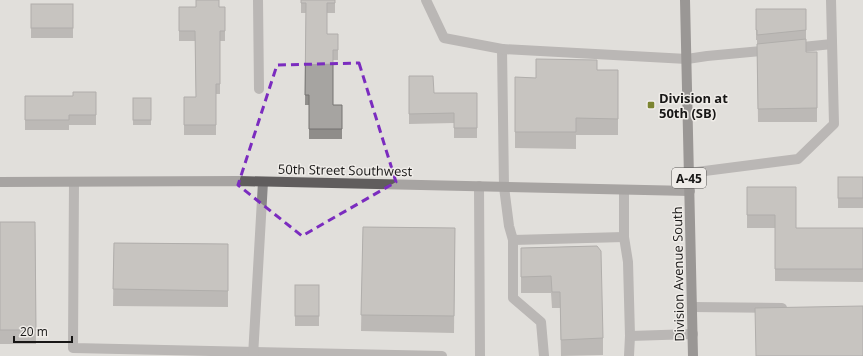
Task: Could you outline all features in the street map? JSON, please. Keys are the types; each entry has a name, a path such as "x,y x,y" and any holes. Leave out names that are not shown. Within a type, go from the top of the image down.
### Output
{"main road":[{"name":"Division Avenue South","path":"685,0 693,356"}],"street":[{"path":"258,0 259,89"},
{"path":"426,0 444,38 502,49 687,58 832,44"},
{"path":"689,173 798,159 834,124 831,0"},
{"path":"502,49 504,187 509,226 513,240 513,298 541,322 544,356"},
{"name":"50th Street Southwest","path":"0,182 239,181 690,191"},
{"path":"74,182 73,352 442,356"},
{"path":"253,354 263,182"},
{"path":"479,186 480,356"},
{"path":"624,190 624,238 628,262 630,336 629,356"},
{"path":"513,240 624,238"},
{"path":"692,307 795,308"},
{"path":"630,336 693,334"}],"highlighted area":[{"path":"359,63 396,182 302,236 238,185 277,65"}],"building":[{"path":"196,0 219,0 219,7 225,7 225,31 220,31 220,84 216,84 216,125 184,125 184,97 196,97 195,31 179,31 179,7 196,7"},
{"path":"301,0 335,0 335,3 327,3 327,34 338,34 338,50 333,50 333,105 342,105 342,129 309,129 309,95 305,95 306,3 301,3"},
{"path":"31,4 73,4 73,28 31,28"},
{"path":"756,9 806,9 806,30 757,35"},
{"path":"806,39 806,52 817,52 817,108 758,109 757,44"},
{"path":"536,59 597,60 597,70 618,70 618,119 576,118 576,132 515,132 515,77 536,78"},
{"path":"409,76 433,76 434,93 477,93 477,128 454,128 454,113 409,114"},
{"path":"73,92 96,92 96,115 69,115 69,120 25,120 25,96 73,96"},
{"path":"133,98 151,98 151,120 133,120"},
{"path":"838,177 863,177 863,198 838,198"},
{"path":"747,187 796,187 796,228 863,228 863,269 775,269 775,215 747,215"},
{"path":"0,222 35,222 36,330 0,330"},
{"path":"363,227 455,228 454,316 361,315"},
{"path":"114,243 228,244 228,291 113,289"},
{"path":"597,246 601,251 603,338 561,340 560,292 552,292 551,276 521,277 521,248"},
{"path":"295,285 319,285 319,316 295,316"},
{"path":"863,306 863,356 756,356 755,308"}],"place":[{"name":"Division at 50th (SB)","path":"651,105"}]}
